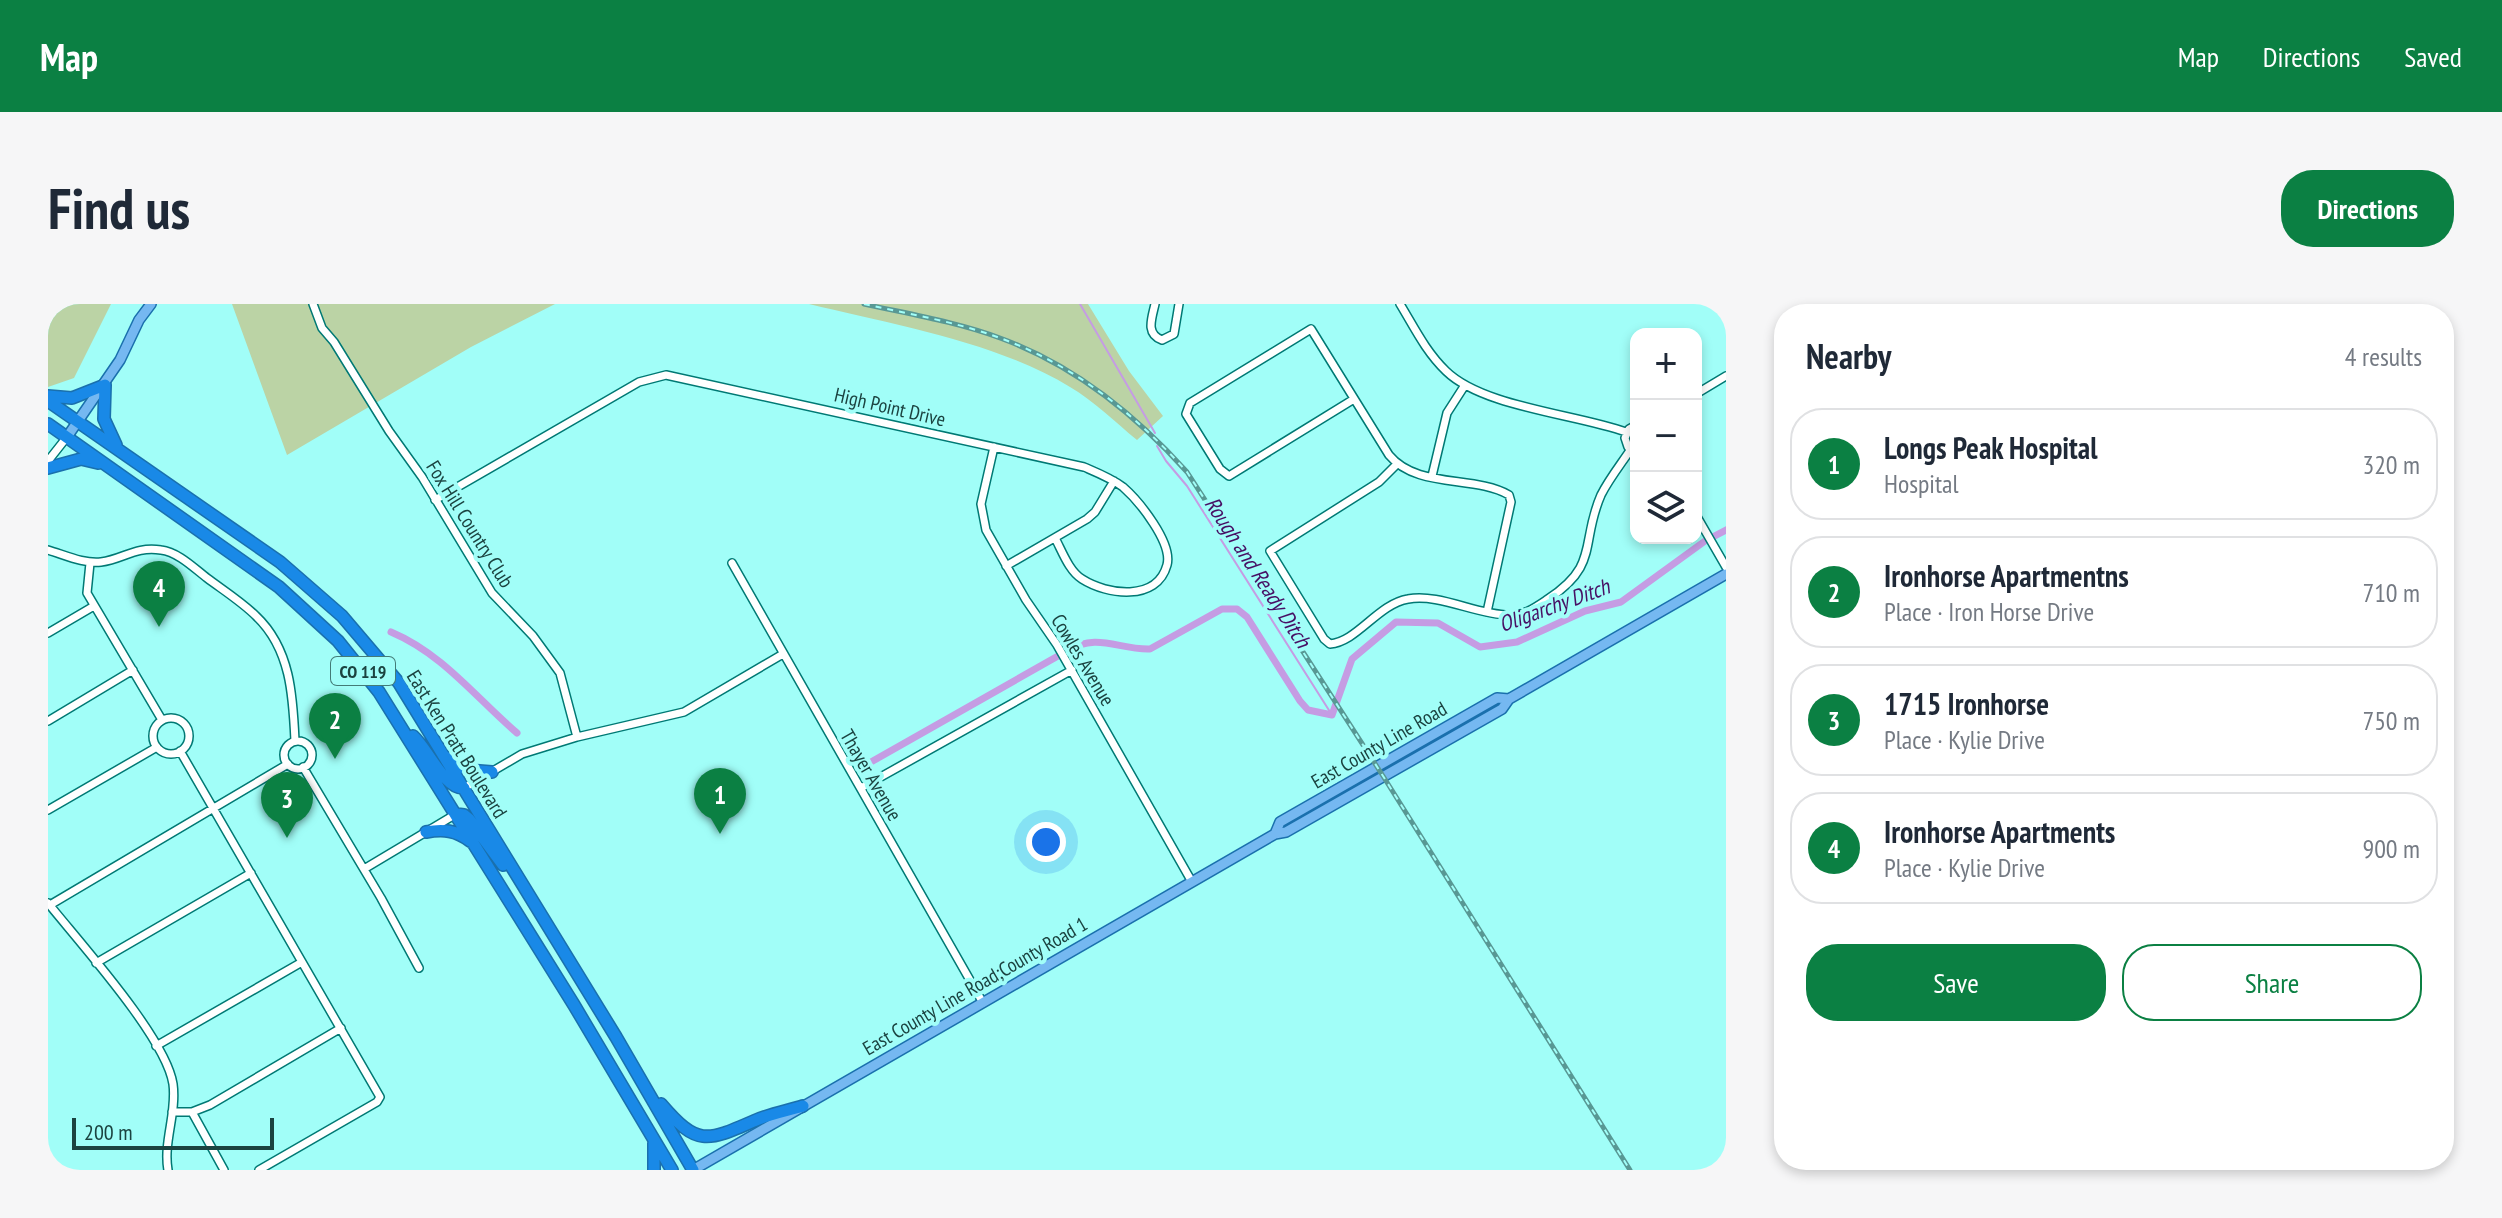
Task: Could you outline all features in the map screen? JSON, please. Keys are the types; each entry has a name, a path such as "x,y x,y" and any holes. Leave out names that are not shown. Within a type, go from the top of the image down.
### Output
{"highway":[{"path":"48,398 72,398 105,385 106,428 120,450"},
{"name":"East Ken Pratt Boulevard","path":"48,398 280,562 331,606 370,646 399,683 464,788 693,1170"},
{"name":"East Ken Pratt Boulevard","path":"48,424 279,587 311,614 360,667 401,725 672,1170"},
{"path":"48,468 81,459 109,467"},
{"path":"401,725 420,742 447,781 454,787 464,788"},
{"path":"443,754 467,770 492,772"},
{"path":"456,814 469,819 506,870 513,870"},
{"path":"426,832 454,832 475,845"},
{"path":"643,1083 689,1133 701,1136 716,1137 758,1119 803,1106"},
{"path":"653,1138 654,1170"}],"main road":[{"path":"137,304 139,320"},
{"path":"67,437 105,385 139,320 151,304"},
{"name":"East County Line Road;County Road 1","path":"693,1170 1275,834 1286,832 1502,709 1509,699 1726,574"}],"street":[{"name":"Fox Hill Country Club","path":"313,304 322,328 349,364 492,593 533,636 560,673 577,737"},
{"path":"1155,304 1150,330 1155,338 1162,340 1173,335 1179,304"},
{"path":"1400,304 1438,363 1465,385 1493,398 1584,418 1626,432"},
{"path":"1354,399 1229,476 1220,469 1187,416 1190,403 1311,329 1397,464 1432,476 1507,493 1511,502 1487,612"},
{"name":"High Point Drive","path":"435,500 639,382 666,375 1084,467 1114,481 1133,497 1167,548 1169,562 1156,582 1137,593 1127,593 1082,579 1074,572 1055,538"},
{"path":"1702,390 1726,376"},
{"path":"1432,476 1447,413 1465,385"},
{"path":"1630,429 1626,432 1625,442 1630,446"},
{"path":"48,461 67,437"},
{"name":"Cowles Avenue","path":"994,447 984,488 986,530 1072,670 1192,882"},
{"path":"1397,464 1379,482 1270,551 1325,640 1332,645 1351,635 1383,609 1406,599 1427,599 1511,615 1525,612 1575,579 1585,558 1602,493 1630,455"},
{"path":"1006,566 1087,519 1095,512 1114,481"},
{"path":"1702,525 1726,567"},
{"path":"48,550 90,563 105,562 134,550 164,550 179,557 256,615 271,634 287,668 293,700 295,741"},
{"path":"90,563 87,593 162,720"},
{"name":"Thayer Avenue","path":"732,563 983,1003"},
{"path":"48,633 94,606"},
{"path":"464,788 522,754 577,737 684,712 783,654"},
{"path":"48,721 133,670"},
{"path":"861,788 1072,670"},
{"path":"177,719 187,727 189,739 180,751 166,753 157,747 153,734 162,720 177,719"},
{"path":"295,741 306,744 311,753 311,760 303,767 294,768 285,759 285,749 295,741"},
{"path":"48,810 157,747"},
{"path":"180,751 380,1097 377,1102 259,1170"},
{"path":"168,1170 173,1084 156,1046 132,1008 49,904 288,764"},
{"path":"303,767 419,968"},
{"path":"364,869 456,814"},
{"path":"96,963 251,873"},
{"path":"156,1046 302,962"},
{"path":"172,1112 192,1112 210,1105 341,1028"},
{"path":"192,1112 224,1170"}],"green space":[{"path":"48,304 111,304 74,378 48,387"},
{"path":"232,304 555,304 471,347 287,455"},
{"path":"809,304 1088,304 1129,371 1163,416 1137,440 1079,393 1041,371 1010,358 943,336"}],"waterway":[{"name":"Rough and Ready Ditch","path":"1080,304 1155,433"},
{"name":"Rough and Ready Ditch","path":"1157,446 1187,486 1332,715"},
{"name":"Oligarchy Ditch","path":"1067,651 1098,642 1150,649 1222,609 1237,609 1247,617 1308,710 1332,715 1352,659 1396,622 1438,623 1480,647 1517,642 1585,611 1621,602 1705,541 1726,530"},
{"name":"Oligarchy Ditch","path":"391,632 443,664 517,733"},
{"name":"Oligarchy Ditch","path":"871,762 1058,656"}],"railway":[{"path":"864,304 984,332 1053,362 1124,411 1187,472 1383,776 1630,1170"}],"place":[{"name":"Ironhorse Apartments","path":"159,627"},
{"name":"Ironhorse Apartmentns","path":"335,759"},
{"name":"Longs Peak Hospital","path":"720,834"},
{"name":"1715 Ironhorse","path":"287,838"}]}
